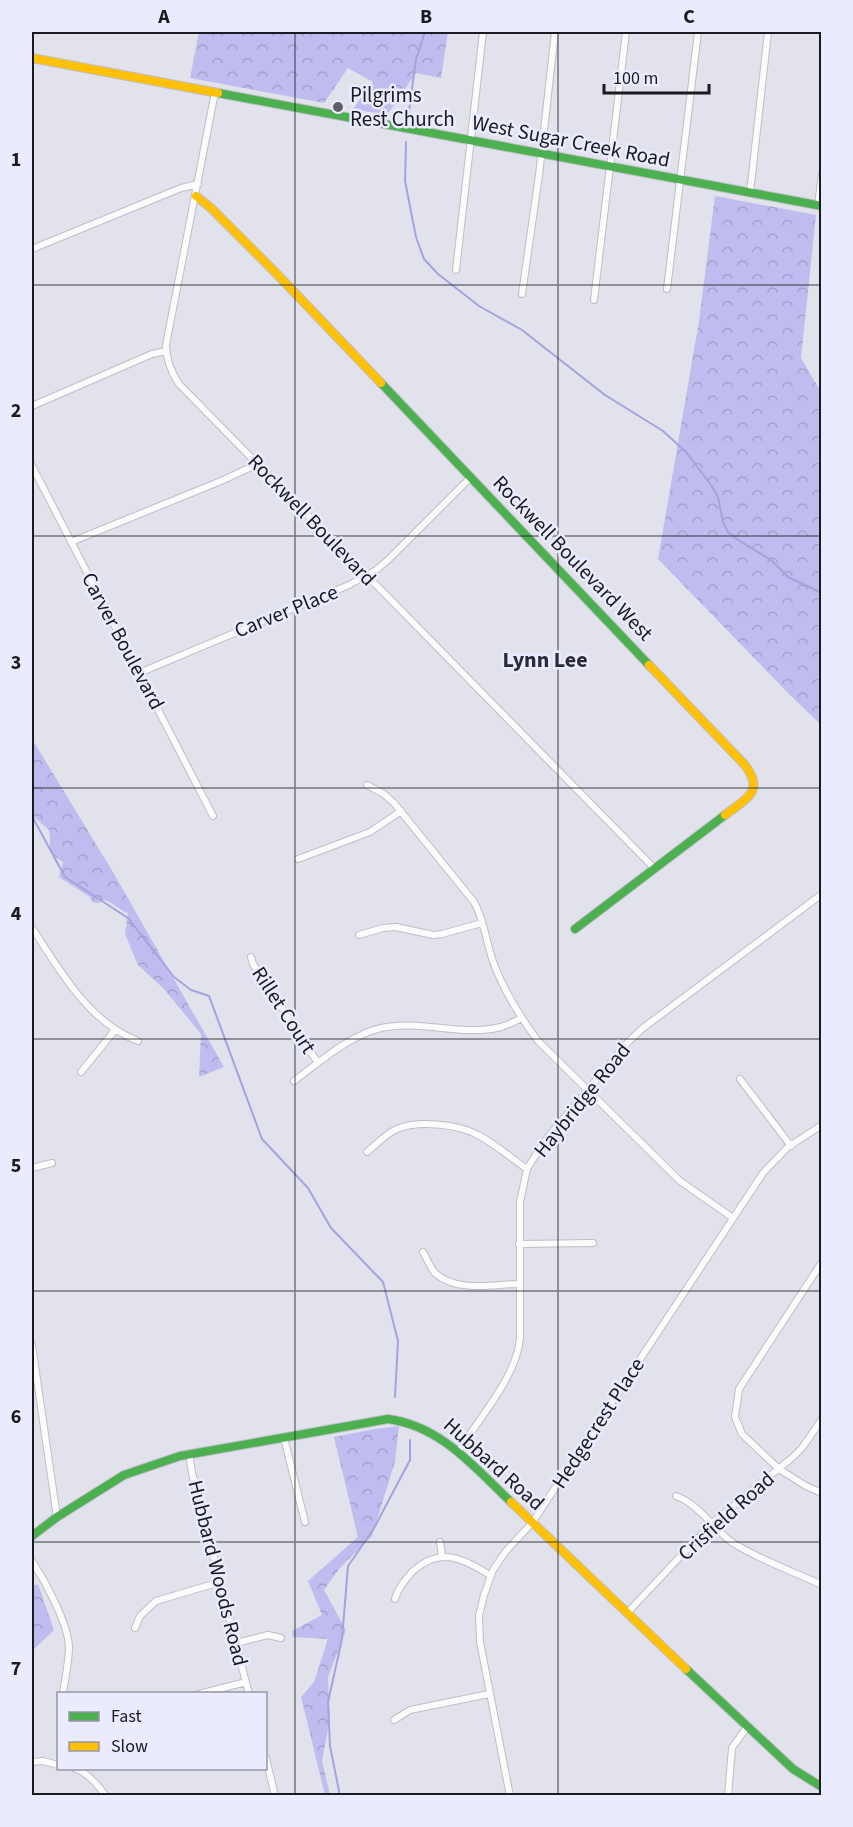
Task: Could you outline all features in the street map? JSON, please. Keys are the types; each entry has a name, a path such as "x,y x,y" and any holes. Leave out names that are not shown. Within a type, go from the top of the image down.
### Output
{"main road":[{"name":"West Sugar Creek Road","path":"32,58 820,206"},
{"name":"Rockwell Boulevard West","path":"196,196 273,270 728,747 753,776 754,786 750,796 575,929"},
{"name":"Hubbard Road","path":"32,1536 57,1517 123,1475 189,1453 388,1419 406,1421 429,1429 458,1452 747,1727 794,1769 822,1787"}],"street":[{"path":"456,270 483,32"},
{"path":"522,294 555,32"},
{"path":"594,300 627,32"},
{"path":"667,289 698,32"},
{"path":"750,193 768,32"},
{"name":"Rockwell Boulevard","path":"215,93 177,281 166,351 171,372 179,384 654,868"},
{"path":"820,206 822,174"},
{"path":"32,249 181,188 198,184"},
{"path":"32,406 152,354 166,351"},
{"path":"70,542 221,481 256,463"},
{"name":"Carver Boulevard","path":"32,466 213,816"},
{"name":"Carver Place","path":"139,673 349,585 366,575 388,560 471,477"},
{"path":"367,785 384,794 401,811 474,902 494,965 522,1018 538,1041 680,1181 733,1218"},
{"path":"298,859 370,832 401,811"},
{"name":"Haybridge Road","path":"458,1452 506,1380 516,1358 520,1338 521,1189 527,1168 543,1143 628,1042 643,1028 822,894"},
{"path":"359,935 396,927 433,935 482,923"},
{"path":"32,928 91,1009 114,1030 138,1041"},
{"name":"Rillet Court","path":"251,957 259,974 318,1063"},
{"path":"294,1081 356,1038 382,1028 401,1026 484,1029 502,1027 522,1018"},
{"path":"81,1072 114,1030"},
{"path":"740,1079 791,1146"},
{"name":"Hedgecrest Place","path":"510,1796 489,1694 479,1631 481,1607 490,1575 506,1551 532,1523 763,1173 791,1146 822,1125"},
{"path":"368,1152 390,1132 406,1126 458,1127 477,1134 527,1168"},
{"path":"32,1168 52,1163"},
{"path":"519,1244 593,1243"},
{"path":"423,1252 436,1273 453,1283 520,1284"},
{"path":"822,1262 739,1389 735,1417 742,1434 779,1468 806,1486 822,1493"},
{"path":"32,1345 57,1517"},
{"name":"Crisfield Road","path":"628,1612 711,1524 802,1448 822,1419"},
{"path":"284,1437 305,1522"},
{"name":"Hubbard Woods Road","path":"189,1453 192,1473 248,1692"},
{"path":"676,1496 696,1509 739,1546 822,1585"},
{"path":"440,1542 442,1556"},
{"path":"395,1599 402,1583 421,1564 442,1556 463,1560 490,1575"},
{"path":"32,1561 42,1576 68,1636 69,1648 63,1692"},
{"path":"135,1628 140,1616 156,1601 220,1582"},
{"path":"236,1643 260,1636 281,1638"},
{"path":"207,1692 246,1682"},
{"path":"394,1720 410,1710 489,1694"},
{"path":"728,1796 732,1748 747,1727"},
{"path":"32,1762 43,1761 57,1765"},
{"path":"267,1763 274,1796"},
{"path":"79,1770 98,1785 105,1796"}],"green space":[{"path":"199,32 448,32 441,78 416,73 387,115 353,109 373,82 348,68 324,103 190,78"},
{"path":"715,196 816,215 801,358 821,392 821,725 658,559 699,321"},
{"path":"32,739 113,872 224,1067 199,1077 201,1034 164,989 138,965 125,934 128,913 104,900 99,903 92,902 90,897 59,877 63,862 51,852 49,830 32,815"},
{"path":"399,1426 395,1462 372,1536 339,1569 324,1590 346,1630 328,1677 330,1719 322,1761 330,1795 325,1795 301,1697 314,1682 328,1639 293,1637 292,1631 322,1615 308,1581 358,1537 334,1437"},
{"path":"38,1584 54,1630 32,1651 32,1586"}],"waterway":[{"path":"408,118 416,59 425,32"},
{"path":"406,142 405,181 416,237 424,259 438,274 479,306 522,330 605,395 663,431 687,453 711,485 718,497 723,522 728,532 771,560 788,577 822,593"},
{"path":"32,816 65,877 128,918 174,977 191,990 209,996 262,1139 308,1188 331,1228 383,1282 398,1341 395,1397"},
{"path":"340,1796 330,1746 328,1702 342,1639 348,1566 373,1530 410,1460 410,1440"}],"traffic: fast":[{"path":"218,93 822,206"},
{"path":"381,383 649,665"},
{"path":"575,929 725,815"},
{"path":"32,1536 57,1517 124,1475 180,1456 388,1419 407,1423 440,1439 470,1462 511,1502"},
{"path":"686,1669 793,1769 822,1787"}],"traffic: slow":[{"path":"32,58 218,93"},
{"path":"196,196 273,270 381,383"},
{"path":"649,665 750,773 753,781 751,794 725,815"},
{"path":"511,1502 686,1669"}],"place":[{"name":"Pilgrims Rest Church","path":"338,107"}],"district":[{"name":"Lynn Lee","path":"545,660"}]}
